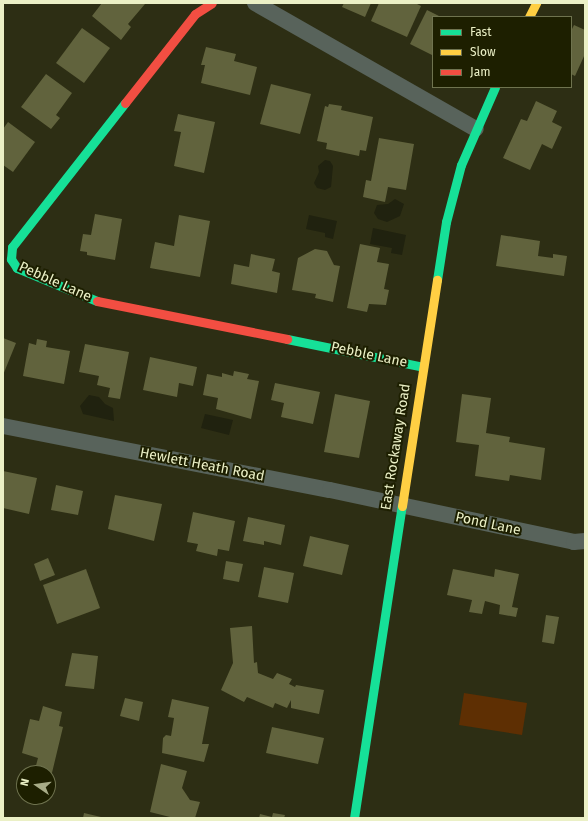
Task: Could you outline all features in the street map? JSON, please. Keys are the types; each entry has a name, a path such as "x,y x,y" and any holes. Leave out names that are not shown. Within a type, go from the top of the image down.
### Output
{"main road":[{"name":"Pebble Lane","path":"212,3 195,14 178,34 12,247 11,259 17,268 88,299 423,367"},
{"path":"530,16 536,3"},
{"name":"East Rockaway Road","path":"354,818 446,222 461,165 494,88"}],"street":[{"path":"255,3 279,9 476,129"},
{"name":"Hewlett Heath Road","path":"3,426 330,490 401,506"},
{"name":"Pond Lane","path":"401,506 580,541"}],"shaded area":[{"path":"325,160 330,161 333,166 331,187 325,190 317,188 314,183 319,172 318,166"},
{"path":"395,199 404,204 400,216 387,222 378,219 374,213 377,205 388,204"},
{"path":"309,215 337,221 333,239 325,237 325,233 306,229"},
{"path":"373,228 406,235 402,255 391,253 392,248 370,244"},
{"path":"89,395 99,397 105,404 113,408 114,421 83,414 80,406"},
{"path":"205,414 233,420 229,435 201,428"},
{"path":"464,693 527,703 522,735 459,725"}],"building":[{"path":"102,3 145,4 128,24 131,27 121,40 92,16"},
{"path":"344,3 371,3 365,17 342,7"},
{"path":"379,3 415,3 421,6 407,37 371,21"},
{"path":"427,10 439,16 432,16 432,55 410,44"},
{"path":"574,25 585,30 585,54 575,76 572,74 572,29"},
{"path":"82,28 110,48 84,83 56,63"},
{"path":"206,47 236,54 234,61 257,67 250,95 201,83 205,65 201,65"},
{"path":"46,74 72,93 56,115 60,118 51,129 21,107"},
{"path":"271,84 311,94 300,134 260,124"},
{"path":"536,101 557,111 552,122 562,127 552,149 542,144 530,170 503,158 521,119 527,121"},
{"path":"329,104 342,106 341,110 373,117 366,151 360,150 359,156 326,149 327,143 317,141 325,106 328,107"},
{"path":"178,114 215,122 204,173 174,166 181,132 174,131"},
{"path":"8,122 35,142 13,172 3,165 3,129"},
{"path":"379,138 414,144 406,190 388,187 385,202 363,197 366,180 371,181"},
{"path":"95,214 122,219 115,260 87,255 87,252 80,251 83,234 91,235"},
{"path":"179,215 210,221 200,277 150,268 155,242 174,246"},
{"path":"501,235 540,241 538,256 553,258 553,254 567,256 564,276 496,266"},
{"path":"360,244 380,248 377,262 389,264 384,289 389,290 386,305 369,304 367,312 347,308"},
{"path":"315,249 327,251 334,265 340,266 333,302 315,298 316,294 292,290 298,258"},
{"path":"251,254 275,259 272,271 280,273 277,293 231,284 234,264 249,267"},
{"path":"3,338 16,343 3,375"},
{"path":"37,339 47,341 46,347 70,351 64,384 23,376 29,343 36,345"},
{"path":"85,344 129,352 120,399 108,397 110,388 97,385 99,376 79,372"},
{"path":"150,357 197,367 193,386 179,383 177,397 143,390"},
{"path":"234,371 249,374 247,379 259,381 251,419 216,409 218,398 203,395 207,374 222,377 222,373 233,376"},
{"path":"275,383 320,392 313,424 281,417 284,403 271,400"},
{"path":"335,394 370,401 359,458 324,452"},
{"path":"462,394 491,398 486,433 510,437 509,442 545,448 541,480 510,475 509,481 475,476 479,445 456,442"},
{"path":"3,471 37,478 29,514 3,508"},
{"path":"56,485 83,491 78,515 51,510"},
{"path":"115,495 162,504 154,541 108,529"},
{"path":"193,512 235,521 229,551 218,549 217,556 196,551 198,544 187,542"},
{"path":"248,517 285,525 281,545 264,541 264,545 243,541"},
{"path":"310,536 349,545 342,575 303,566"},
{"path":"48,558 55,575 40,581 34,564"},
{"path":"226,561 243,564 239,582 223,579"},
{"path":"264,567 294,573 288,603 258,597"},
{"path":"86,569 100,608 57,624 43,585"},
{"path":"453,569 494,577 495,569 519,574 512,607 518,608 516,617 499,614 500,605 485,601 482,614 469,612 472,600 447,595"},
{"path":"546,615 559,617 554,644 542,642"},
{"path":"252,626 254,663 257,662 258,673 273,679 277,673 292,679 289,684 295,687 296,685 324,690 319,714 291,708 291,700 287,708 275,703 273,708 247,697 244,702 221,690 233,663 230,628"},
{"path":"72,653 98,656 94,689 65,686"},
{"path":"125,698 143,702 139,721 120,716"},
{"path":"172,699 209,707 202,744 209,744 204,762 162,753 163,738 166,735 171,736 174,718 168,717"},
{"path":"43,706 62,712 59,726 63,727 54,765 36,765 38,758 22,753 30,719 39,721"},
{"path":"272,727 324,738 318,764 266,753"},
{"path":"161,764 187,771 182,788 190,800 200,802 195,818 174,818 150,812"},
{"path":"84,813 101,817 101,818 83,818"},
{"path":"273,813 285,815 284,818 259,818 260,814 272,817"}],"traffic: fast":[{"path":"437,280 446,222 461,165 495,88"},
{"path":"97,301 17,268 11,259 12,247 125,103"},
{"path":"287,339 423,367"},
{"path":"354,818 402,506"}],"traffic: slow":[{"path":"530,16 536,3"},
{"path":"402,506 437,280"}],"traffic: jam":[{"path":"125,103 195,14 212,3"},
{"path":"97,301 287,339"}]}
